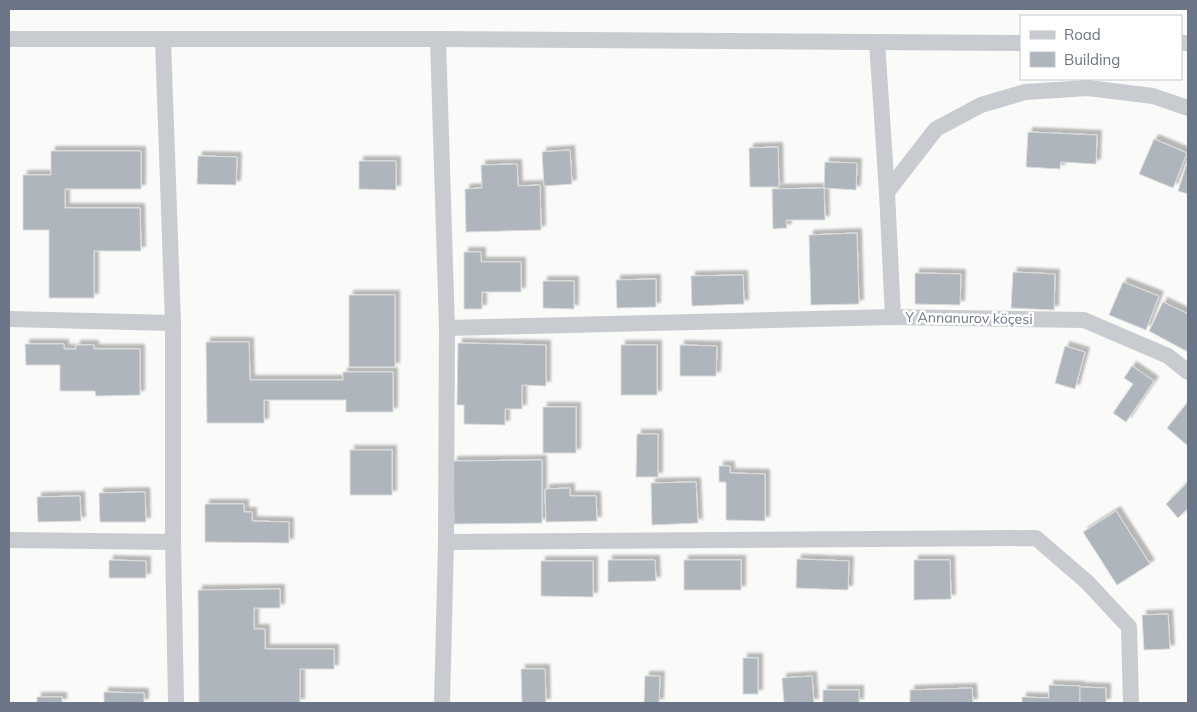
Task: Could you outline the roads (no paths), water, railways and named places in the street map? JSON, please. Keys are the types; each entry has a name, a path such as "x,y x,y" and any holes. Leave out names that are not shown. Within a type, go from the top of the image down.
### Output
{"street":[{"path":"9,39 438,39 1020,43"},
{"path":"438,39 447,328 446,542 442,703"},
{"path":"163,40 172,323 176,703"},
{"name":"Y Annanurov köçesi","path":"877,42 893,317 1084,320 1168,356 1188,372"},
{"path":"887,192 936,129 981,105 1025,92 1088,88 1153,96 1188,108"},
{"path":"447,328 893,317"},
{"path":"9,319 172,323"},
{"path":"446,542 1036,538 1087,582 1129,627 1131,703"},
{"path":"9,540 174,542"}]}
